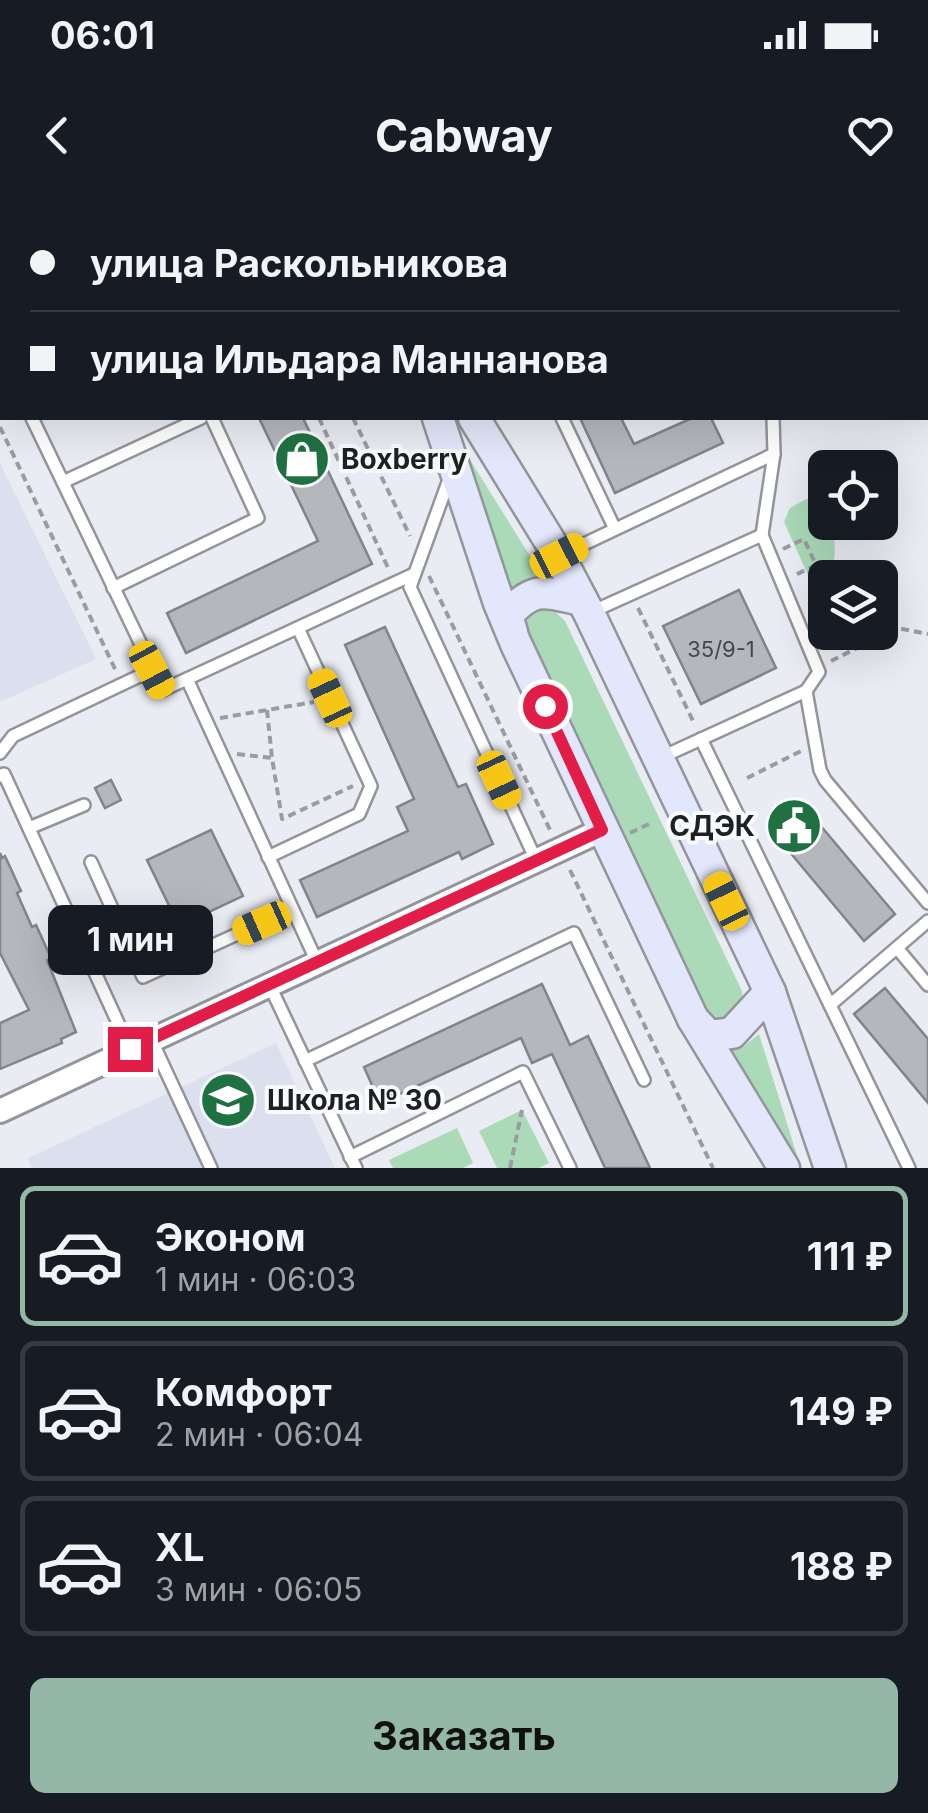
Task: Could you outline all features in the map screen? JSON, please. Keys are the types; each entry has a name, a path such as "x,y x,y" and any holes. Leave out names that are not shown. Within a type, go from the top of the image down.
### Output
{"street":[{"path":"439,420 516,644 614,832 692,1020 784,1168"},
{"path":"475,420 586,606 770,992 830,1168"},
{"path":"516,644 507,615 526,596 546,593 586,606"},
{"path":"0,1110 559,848 614,832"},
{"path":"692,1020 709,1036 732,1033 770,992"}],"lane":[{"path":"33,420 162,690 414,574"},
{"path":"63,482 197,420"},
{"path":"113,588 258,518 213,420"},
{"path":"563,420 614,527"},
{"path":"656,759 806,691 819,672 762,535 774,454 773,420"},
{"path":"559,556 774,454"},
{"path":"454,465 410,587 536,860"},
{"path":"586,606 631,593 762,535"},
{"path":"268,857 360,814 371,786 298,628"},
{"path":"0,753 8,741 152,670"},
{"path":"187,679 316,962"},
{"path":"806,691 825,780 928,903"},
{"path":"0,724 8,741"},
{"path":"701,739 909,1168"},
{"path":"1,773 140,1044 211,1168"},
{"path":"29,828 84,805"},
{"path":"91,862 142,977 292,910"},
{"path":"830,1005 928,921"},
{"path":"305,1061 574,933 644,1080"},
{"path":"896,948 928,985"},
{"path":"269,984 353,1162 523,1072 570,1168"}],"path":[{"path":"320,420 395,583"},
{"path":"0,428 122,684"},
{"path":"770,556 804,539 816,564 782,582"},
{"path":"631,593 701,739"},
{"path":"818,668 897,628 928,634"},
{"path":"206,720 318,702"},
{"path":"267,710 282,819 357,784"},
{"path":"747,778 815,744"},
{"path":"220,752 272,758"},
{"path":"614,832 653,822"},
{"path":"559,848 713,1168"},
{"path":"510,1168 522,1110"}],"shaded area":[{"path":"0,463 96,659 0,702"},
{"name":"Школа № 30","path":"276,1043 335,1168 32,1168 28,1158"}],"green space":[{"path":"445,420 545,580 509,596"},
{"path":"808,499 808,540 834,540 834,560 808,560 808,575 784,522 790,508"},
{"path":"550,607 565,621 742,991 744,1006 740,1016 707,1025 520,634 532,612"},
{"path":"759,1034 801,1168 790,1168 726,1051 744,1046"},
{"path":"522,1110 549,1163 539,1168 497,1168 479,1131"},
{"path":"457,1128 473,1163 463,1168 393,1168 389,1160"}],"building":[{"path":"260,420 304,420 372,564 186,653 167,613 318,541"},
{"path":"581,420 622,420 634,444 688,420 712,420 723,443 615,493"},
{"path":"739,590 776,668 701,704 663,626"},
{"path":"385,627 458,787 466,784 493,844 462,859 459,852 317,917 300,880 408,831 397,807 414,799 345,645"},
{"path":"111,780 121,800 105,808 95,788"},
{"path":"799,800 895,914 864,941 768,826"},
{"path":"211,830 243,896 179,926 147,860"},
{"path":"0,853 21,891 17,893 32,927 36,925 51,958 47,960 76,1032 61,1039 62,1043 0,1069 0,1023 29,1010 0,953"},
{"path":"542,984 570,1045 588,1036 650,1168 605,1168 552,1054 532,1063 521,1038 380,1103 364,1067"},
{"path":"885,988 928,1039 928,1103 854,1014"}],"place":[{"name":"Boxberry","path":"302,459"},
{"name":"СДЭК","path":"794,826"},
{"name":"Школа № 30","path":"228,1100"}],"route":[{"path":"130,1049 602,830 545,706"}]}
